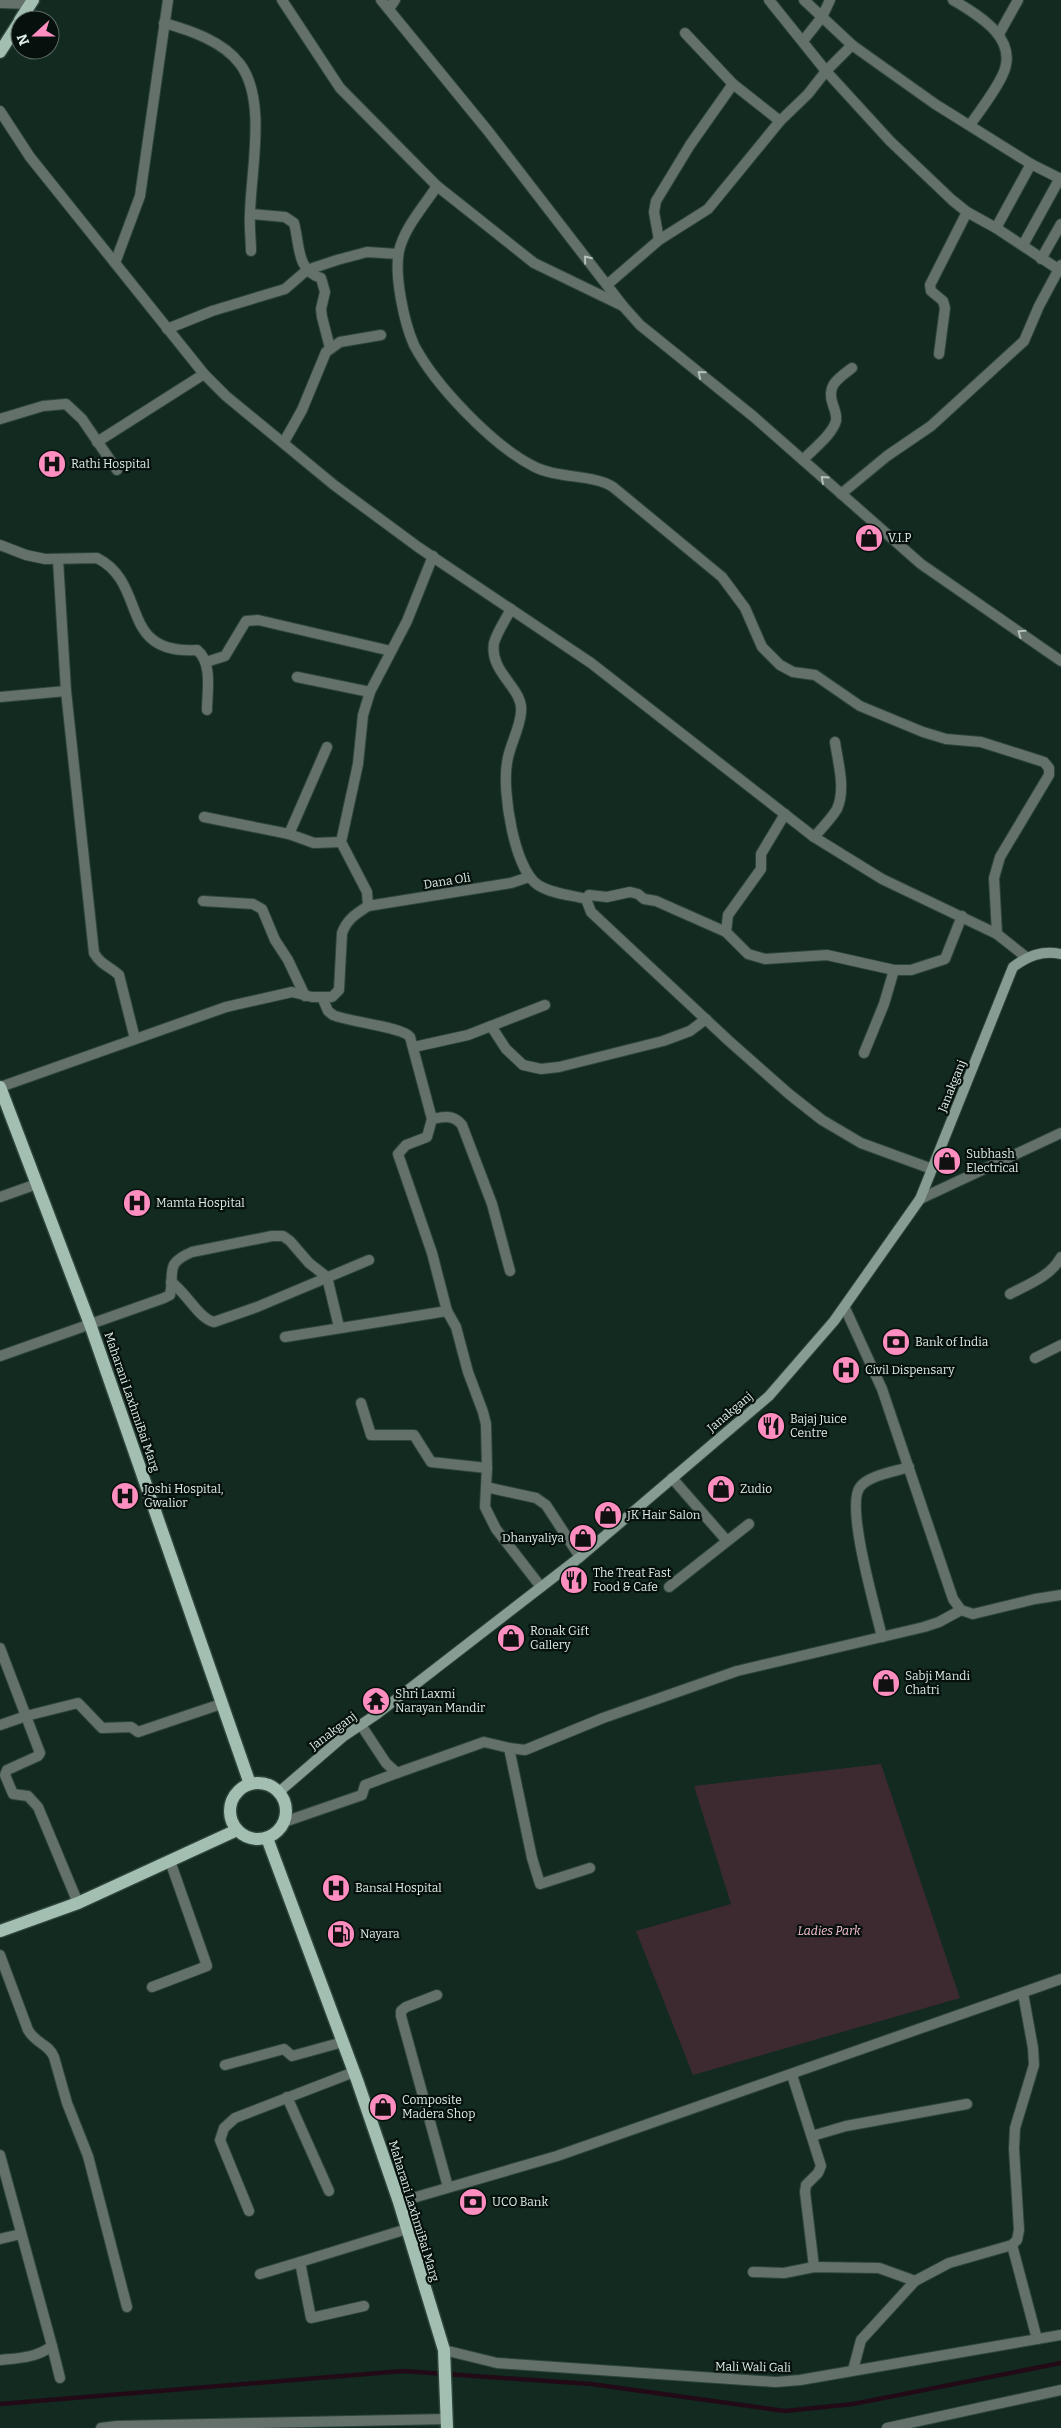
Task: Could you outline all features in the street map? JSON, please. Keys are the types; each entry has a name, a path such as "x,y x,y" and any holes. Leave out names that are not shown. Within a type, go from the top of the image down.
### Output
{"main road":[{"path":"0,52 10,36"},
{"path":"1026,957 1052,952 1061,954"},
{"name":"Janakganj","path":"279,1792 320,1756 580,1557 769,1396 845,1308 920,1200 1013,968 1026,957"},
{"name":"Maharani LaxhmiBai Marg","path":"0,1087 90,1324 250,1784"},
{"path":"250,1784 266,1784 279,1792 286,1807 284,1822 280,1829 267,1838 251,1839 238,1830 230,1816 232,1800 242,1788 250,1784"},
{"path":"0,1931 78,1903 238,1830"},
{"name":"Maharani LaxhmiBai Marg","path":"267,1838 354,2072 399,2202 444,2350 447,2424"}],"street":[{"path":"115,263 140,196 168,0"},
{"path":"282,0 340,88 437,186 534,263 623,306"},
{"path":"381,0 640,325 754,418 921,564 1061,661"},
{"path":"389,9 395,0"},
{"path":"769,0 826,71 890,141 967,212 996,228 1041,259 1060,269 1024,341 931,426 887,456 841,494"},
{"path":"804,0 852,45 935,104 1031,164 1060,178 1023,245"},
{"path":"803,41 822,17 830,0"},
{"path":"953,0 978,15 999,34 1005,51 1003,75 970,125"},
{"path":"999,34 1018,0"},
{"path":"0,3 32,2"},
{"path":"164,22 190,30 222,48 239,63 250,83 256,124 250,214 251,251"},
{"path":"684,33 733,84 780,121"},
{"path":"608,284 659,240 708,209 780,121 808,94 826,71 852,45"},
{"path":"659,240 654,212 656,201 690,145 733,84"},
{"path":"0,111 30,156 167,329 204,374 226,396 334,485 433,556 591,663 814,837 882,879 997,934 1026,957"},
{"path":"996,228 1031,164"},
{"path":"437,186 402,239 398,254 399,281 408,326 415,345 444,389 486,432 535,467 606,482 706,563 734,592 745,608 762,647 780,665 793,672 815,675 860,706 923,732 946,740 981,742 1044,762 1049,768 1049,774 1000,857 994,878 997,934"},
{"path":"939,354 945,308 943,301 931,291 930,285 967,212"},
{"path":"250,214 291,219 296,229 301,257 307,270 310,275 321,278 324,284 321,309 330,348"},
{"path":"1041,259 1061,224"},
{"path":"167,329 212,311 285,289 307,270 367,252 398,254"},
{"path":"284,442 302,410 323,358 330,348 347,340 381,335"},
{"path":"803,460 835,423 837,414 830,396 830,390 835,380 852,368"},
{"path":"97,442 204,374"},
{"path":"0,418 43,406 66,404 82,419 117,470"},
{"path":"0,545 26,555 58,560 97,558 104,562 129,595 145,634 151,641 168,648 197,650 206,662 207,710"},
{"path":"0,1087 226,1007 292,992 305,996 332,997 339,990 342,933 352,916 368,906 368,892 341,842 358,764 364,715 370,692 407,621 433,556"},
{"path":"58,560 66,691 94,953 100,964 112,969 119,975 134,1039"},
{"path":"511,609 495,641 494,654 501,674 518,696 522,711 506,763 505,799 515,842 529,877 546,889 586,899"},
{"path":"206,662 225,656 246,621 252,620 391,651"},
{"path":"297,677 370,692"},
{"path":"0,697 66,691"},
{"path":"814,837 832,816 840,800 840,781 835,742"},
{"path":"289,834 327,746"},
{"path":"726,932 728,915 761,869 761,854 785,814"},
{"path":"204,817 289,834 314,843 341,842"},
{"name":"Dana Oli","path":"368,906 511,883 529,877"},
{"path":"586,899 590,895 606,897 630,892 726,932 748,954 756,958 826,955 894,970 911,970 945,959 962,916"},
{"path":"586,899 591,912 789,1094 822,1120 861,1142 932,1169"},
{"path":"203,901 253,904 262,909 275,940 288,960 305,996"},
{"path":"864,1053 884,1004 894,970"},
{"path":"322,997 328,1012 332,1015 407,1032 414,1047 432,1119 427,1137 424,1140 406,1145 398,1154 435,1261 447,1311 456,1327 468,1372 486,1424 486,1507 493,1523 542,1587"},
{"path":"414,1047 440,1042 491,1026 545,1005"},
{"path":"491,1026 506,1049 523,1065 541,1069 559,1067 673,1038 690,1031 706,1019"},
{"path":"432,1119 450,1116 457,1119 462,1125 495,1213 510,1271"},
{"path":"920,1200 1061,1133"},
{"path":"0,1197 37,1184"},
{"path":"0,1356 170,1295 170,1273 174,1262 192,1252 272,1236 283,1236 290,1241 309,1263 327,1277 339,1327"},
{"path":"1010,1294 1042,1278 1058,1263 1061,1257"},
{"path":"171,1282 186,1295 201,1316 214,1322 257,1307 369,1260"},
{"path":"845,1308 882,1389 953,1599 961,1610 973,1614 1035,1599 1061,1595"},
{"path":"285,1337 447,1311"},
{"path":"1035,1358 1061,1345"},
{"path":"361,1403 371,1436 414,1435 431,1462 487,1468"},
{"path":"882,1637 858,1536 854,1505 860,1486 869,1480 909,1467"},
{"path":"672,1478 727,1541"},
{"path":"486,1487 527,1496 546,1505 580,1557"},
{"path":"669,1587 749,1524"},
{"path":"284,1822 362,1795 365,1785 484,1742 525,1750 603,1718 737,1672 939,1622 961,1610"},
{"path":"0,1648 40,1753 38,1756 11,1767 5,1775 14,1794 28,1796 38,1807 78,1903"},
{"path":"0,1725 78,1702 102,1728 131,1727 138,1732 222,1704"},
{"path":"361,1725 386,1763 397,1773"},
{"path":"509,1748 532,1858 540,1884 590,1868"},
{"path":"152,1987 207,1966 170,1861"},
{"path":"0,1955 28,2030 34,2040 51,2050 54,2057 67,2103 88,2156 127,2306"},
{"path":"399,2202 557,2156 1061,1979"},
{"path":"853,2370 861,2340 915,2281 950,2264 1012,2245 1017,2240 1019,2230 1014,2149 1015,2128 1034,2065 1033,2048 1023,1993"},
{"path":"437,1995 406,2007 402,2011 401,2016 448,2187"},
{"path":"226,2065 284,2049 292,2056 343,2042"},
{"path":"249,2211 220,2140 224,2128 235,2118 354,2072"},
{"path":"792,2075 821,2166 818,2173 806,2184 805,2192 814,2267"},
{"path":"287,2097 329,2191"},
{"path":"812,2136 846,2126 967,2104"},
{"path":"0,2155 60,2378"},
{"path":"260,2274 407,2229"},
{"path":"0,2239 20,2234"},
{"path":"1012,2245 1037,2339"},
{"path":"300,2262 311,2318 364,2306"},
{"path":"753,2272 784,2273 814,2267 879,2268 915,2281"},
{"name":"Mali Wali Gali","path":"444,2350 470,2358 497,2363 747,2381 800,2380 1061,2334"},
{"path":"0,2360 34,2356 43,2353 52,2346"},
{"path":"887,2428 1061,2390"},
{"path":"101,2428 117,2426 447,2424"}],"green space":[{"name":"Ladies Park","path":"881,1764 960,1998 693,2075 636,1931 731,1904 694,1786"}],"waterway":[{"path":"0,2404 403,2371 591,2384 785,2411 853,2404 1061,2363"}],"place":[{"name":"Rathi Hospital","path":"52,464"},
{"name":"V.I.P","path":"869,538"},
{"name":"Subhash Electrical","path":"947,1161"},
{"name":"Mamta Hospital","path":"137,1203"},
{"name":"Bank of India","path":"896,1342"},
{"name":"Civil Dispensary","path":"846,1370"},
{"name":"Bajaj Juice Centre","path":"771,1426"},
{"name":"Zudio","path":"721,1489"},
{"name":"Joshi Hospital, Gwalior","path":"125,1496"},
{"name":"JK Hair Salon","path":"608,1515"},
{"name":"Dhanyaliya","path":"583,1538"},
{"name":"The Treat Fast Food & Cafe","path":"574,1580"},
{"name":"Ronak Gift Gallery","path":"511,1638"},
{"name":"Sabji Mandi Chatri","path":"886,1683"},
{"name":"Shri Laxmi Narayan Mandir","path":"376,1701"},
{"name":"Bansal Hospital","path":"336,1888"},
{"name":"Nayara","path":"341,1934"},
{"name":"Composite Madera Shop","path":"383,2107"},
{"name":"UCO Bank","path":"473,2202"}]}
